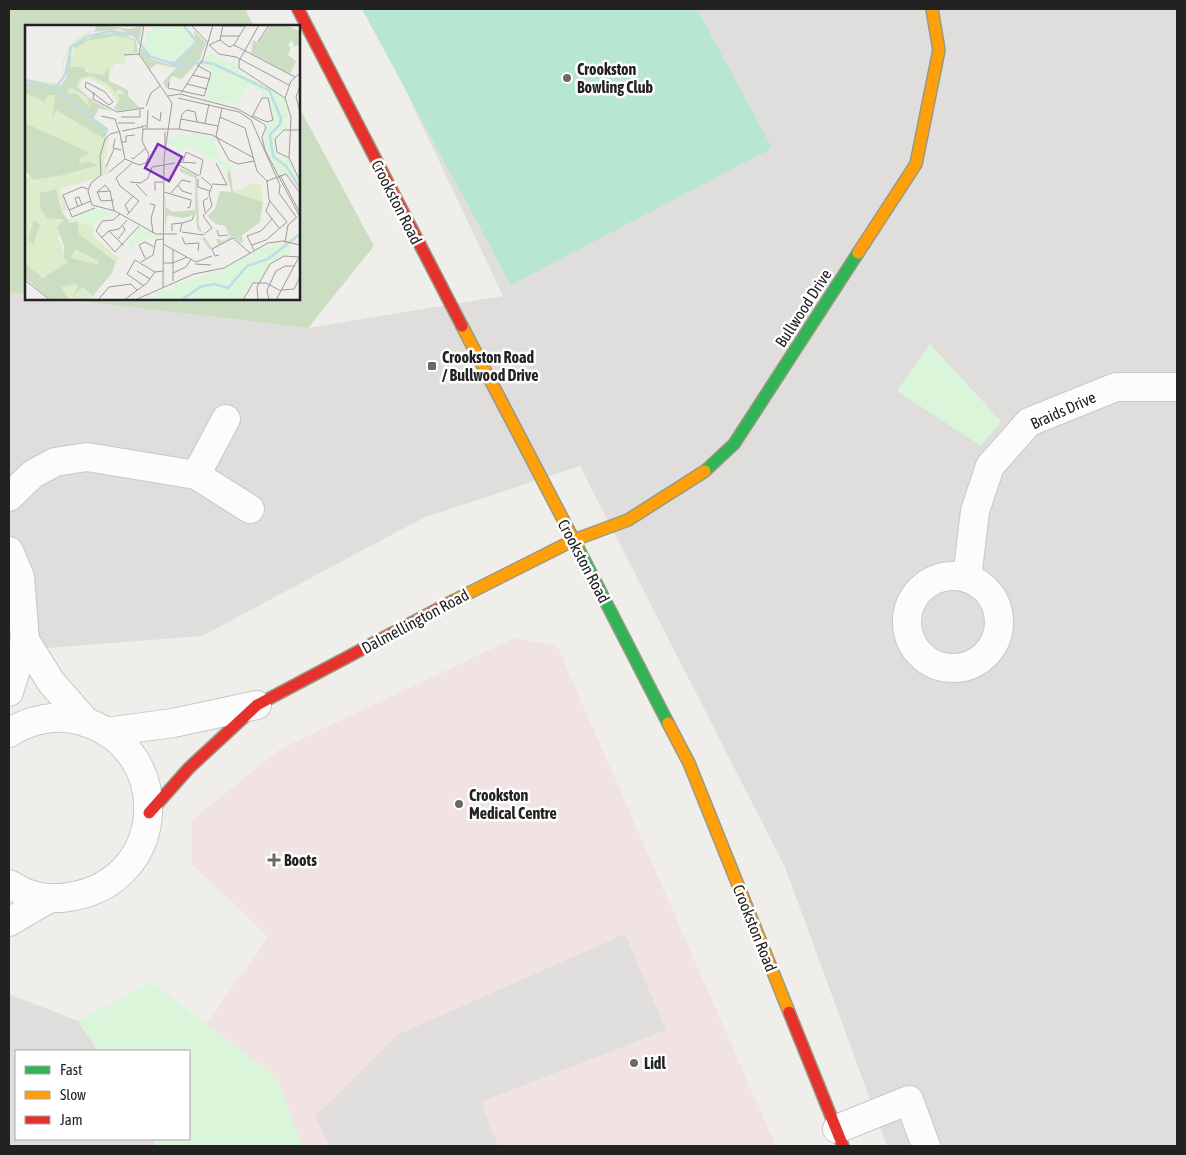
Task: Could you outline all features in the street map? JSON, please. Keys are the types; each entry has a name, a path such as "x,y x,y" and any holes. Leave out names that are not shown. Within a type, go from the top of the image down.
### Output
{"main road":[{"name":"Crookston Road","path":"298,9 689,763 840,1138"},
{"name":"Bullwood Drive","path":"574,540 628,520 701,475 734,444 916,164 939,50 932,9"},
{"name":"Dalmellington Road","path":"149,813 189,768 257,705 408,623 574,540"}],"street":[{"name":"Braids Drive","path":"966,578 975,511 990,466 1029,422 1116,387 1177,387"},
{"path":"196,475 226,419"},
{"path":"9,497 33,474 55,462 87,457 196,475 250,509"},
{"path":"9,551 20,578 25,640 9,692"},
{"path":"25,640 51,682 96,727"},
{"name":"Dalmellington Road","path":"96,727 173,724 257,705"},
{"name":"Dalmellington Road","path":"9,733 18,727 43,719 71,718 96,727 120,742 137,763 147,787 149,813 144,838 133,860 115,879 89,894 60,899 50,898 30,894 9,884"},
{"path":"9,922 50,898"},
{"name":"Crookston Road","path":"840,1138 909,1100 926,1146"}],"shaded area":[{"path":"367,9 1177,9 1177,1146 887,1146 785,867 580,466 423,518 202,636 9,651 9,292 25,295 25,300 70,300 308,328 503,296"},
{"path":"515,638 557,646 776,1146 302,1146 277,1078 206,1024 268,937 192,864 192,820 280,749"},
{"path":"625,934 666,1030 481,1102 498,1146 329,1146 315,1116 399,1034"},
{"path":"9,994 78,1021 97,1050 15,1050 15,1140 153,1140 156,1146 9,1146"}],"green space":[{"path":"9,9 245,9 253,25 25,25 25,295 9,292"},
{"name":"Crookston Bowling Club","path":"362,9 697,9 772,148 511,285"},
{"path":"300,109 374,246 308,328 70,300 300,300"},
{"path":"930,344 1001,421 981,446 897,391"},
{"path":"151,982 277,1078 302,1146 156,1146 153,1140 190,1140 190,1050 97,1050 78,1021"}],"traffic: fast":[{"path":"705,471 734,444 858,253"},
{"path":"578,548 668,723"}],"traffic: slow":[{"path":"858,253 916,164 939,50 932,9"},
{"path":"462,326 578,548"},
{"path":"453,601 574,540 628,520 705,471"},
{"path":"668,723 689,763 789,1012"}],"traffic: jam":[{"path":"298,9 462,326"},
{"path":"149,813 189,768 257,705 453,601"},
{"path":"789,1012 843,1146"}],"place":[{"name":"Crookston Bowling Club","path":"567,78"},
{"name":"Crookston Road / Bullwood Drive","path":"432,366"},
{"name":"Crookston Medical Centre","path":"459,804"},
{"name":"Boots","path":"274,860"},
{"name":"Lidl","path":"634,1063"}]}
